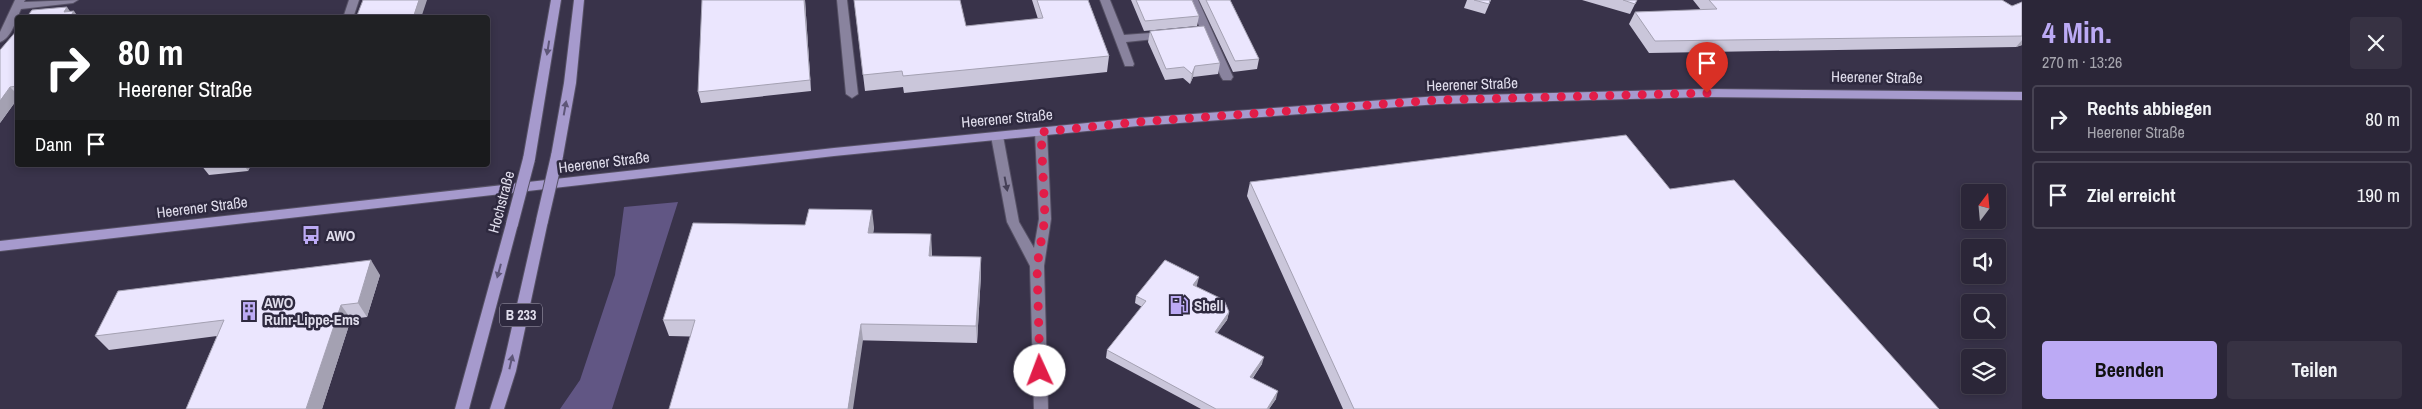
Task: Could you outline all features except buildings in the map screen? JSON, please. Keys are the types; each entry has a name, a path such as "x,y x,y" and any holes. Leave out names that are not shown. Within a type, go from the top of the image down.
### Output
{"main road":[{"name":"Hochstraße","path":"462,409 529,159 556,0"},
{"name":"B 233","path":"497,409 509,371 557,156 570,82 579,0"},
{"name":"Heerener Straße","path":"0,246 1138,122 1438,100 1707,93 2022,96"}],"street":[{"path":"0,39 19,3 73,0"},
{"path":"349,15 354,0"},
{"path":"842,0 852,94"},
{"path":"1105,0 1129,64"},
{"path":"1193,0 1202,31 1227,77"},
{"path":"1120,39 1178,34"},
{"path":"1041,132 1045,218 1037,266 1041,409"},
{"path":"997,136 1013,222 1037,266"}],"shaded area":[{"path":"678,202 612,409 560,409 580,380 615,275 624,207"}],"place":[{"name":"AWO","path":"311,235"},
{"name":"Shell","path":"1179,305"},
{"name":"AWO Ruhr-Lippe-Ems","path":"249,311"}],"route":[{"path":"1040,371 1037,266 1045,218 1041,132 1138,122 1438,100 1707,93"}]}
